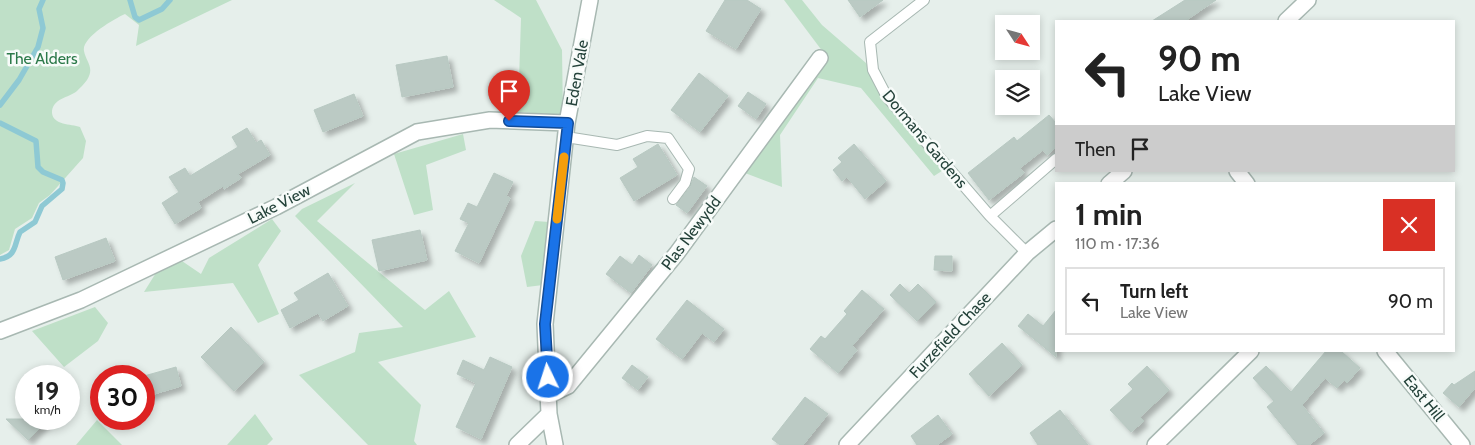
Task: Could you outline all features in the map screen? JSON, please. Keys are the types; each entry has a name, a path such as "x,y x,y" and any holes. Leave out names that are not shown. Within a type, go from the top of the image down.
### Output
{"street":[{"name":"Eden Vale","path":"555,445 549,414 550,395 545,324 567,130 590,0"},
{"path":"1287,20 1308,0"},
{"name":"Plas Newydd","path":"550,395 568,386 676,253 820,58"},
{"name":"Lake View","path":"0,331 99,291 276,206 418,132 490,120 567,130"},
{"path":"1111,182 1123,172"},
{"path":"1238,172 1245,182"},
{"name":"Furzefield Chase","path":"847,445 1028,253 1055,230"},
{"path":"1155,445 1250,352"},
{"name":"East Hill","path":"1386,352 1462,445"},
{"path":"517,445 549,414"}],"lane":[{"name":"Dormans Gardens","path":"924,0 870,42 873,70 887,97 990,216 1028,253"},
{"path":"567,130 618,144 647,136 668,138 689,169 686,183 673,199"},
{"path":"990,216 1055,160"}],"green space":[{"name":"The Alders","path":"0,0 232,0 136,46 139,25 125,14 99,30 88,40 84,46 84,51 90,68 89,75 77,91 55,104 52,113 53,117 59,122 80,127 86,141 83,158 50,195 39,203 32,218 15,229 9,250 0,255"},
{"path":"494,0 536,0 562,50 563,115 518,112 521,18"},
{"path":"784,0 802,0 822,25 866,63 887,103 945,169 934,176 861,88 818,78 780,135 782,187 745,173 826,56"},
{"path":"463,134 466,150 426,165 433,210 414,215 394,154"},
{"path":"355,183 317,221 425,310 449,291 476,337 378,362 421,405 414,441 417,445 368,445 299,375 355,352 359,333 403,327 295,216 302,209"},
{"path":"272,219 281,231 258,265 279,314 258,323 233,283 144,292 159,268 179,259 201,274 209,258"},
{"path":"535,221 549,222 543,285 527,287 521,256"},
{"path":"95,307 108,323 98,341 67,365 62,365 32,331"},
{"path":"255,414 273,439 267,445 227,445"},
{"path":"90,428 90,430 107,430 122,445 76,445"}],"building":[{"path":"725,0 747,0 761,9 736,49 706,31"},
{"path":"848,0 883,0 860,17"},
{"path":"1185,0 1216,0 1186,20 1154,20"},
{"path":"447,56 453,87 402,97 396,65"},
{"path":"699,73 728,96 700,132 671,110"},
{"path":"748,92 766,104 756,119 738,106"},
{"path":"354,94 363,116 323,132 314,110"},
{"path":"1049,115 1055,122 1055,148 1047,155 1043,150 1020,168 1024,173 989,200 968,173 1014,137 1017,141"},
{"path":"247,128 256,143 261,140 270,155 238,174 241,178 224,189 223,186 198,202 201,208 175,224 162,203 179,192 169,177 185,168 190,176 238,147 232,137"},
{"path":"658,144 677,175 634,201 620,178 638,167 633,159"},
{"path":"854,144 886,181 865,199 847,177 842,181 833,170 842,162 838,158"},
{"path":"494,173 513,182 506,196 510,198 479,263 455,251 469,223 460,219 468,203 477,207"},
{"path":"694,177 707,186 687,213 676,205 690,187"},
{"path":"420,230 427,260 379,271 372,240"},
{"path":"106,238 115,261 63,280 55,257"},
{"path":"639,255 652,265 631,293 606,274 620,256 632,265"},
{"path":"935,256 952,256 952,271 934,270"},
{"path":"328,273 348,306 323,321 318,313 290,328 281,310 299,300 294,293"},
{"path":"900,284 909,293 918,284 936,302 917,321 890,295"},
{"path":"862,290 884,309 852,346 857,350 838,373 810,349 821,336 825,339 847,314 844,311"},
{"path":"687,300 724,329 714,342 702,333 682,359 656,339"},
{"path":"1055,311 1056,357 1018,326 1028,314 1043,326"},
{"path":"231,327 264,362 234,391 201,357"},
{"path":"1002,343 1022,365 989,396 969,374"},
{"path":"1325,352 1342,352 1360,368 1347,383 1344,380 1337,388 1325,378 1302,405 1324,433 1309,445 1298,445 1267,407 1274,401 1253,378 1266,366 1291,392"},
{"path":"490,357 512,367 481,439 456,427 476,383 457,374 463,360 484,370"},
{"path":"632,365 648,377 638,390 622,378"},
{"path":"1147,366 1169,390 1140,417 1144,421 1131,432 1110,410 1133,389 1128,384"},
{"path":"176,367 181,386 155,394 155,373"},
{"path":"1475,371 1475,388 1459,407 1443,393 1452,383 1454,385"},
{"path":"805,397 828,414 803,445 780,445 772,439"},
{"path":"1060,410 1088,445 1038,445 1030,433"},
{"path":"938,415 952,434 937,445 917,445 911,436"},
{"path":"6,419 15,419 15,428"},
{"path":"18,430 38,430 28,440"}],"waterway":[{"path":"0,105 19,80 38,47 43,28 39,9 43,0"},
{"path":"130,0 135,17 139,20 162,9 170,0"},
{"path":"0,123 36,141 38,167 43,172 62,180 63,183 62,189 42,206 35,222 20,232 12,252 0,259"}],"slow traffic":[{"path":"557,219 564,157"}],"route":[{"path":"509,121 568,123 545,324 548,377"}]}
